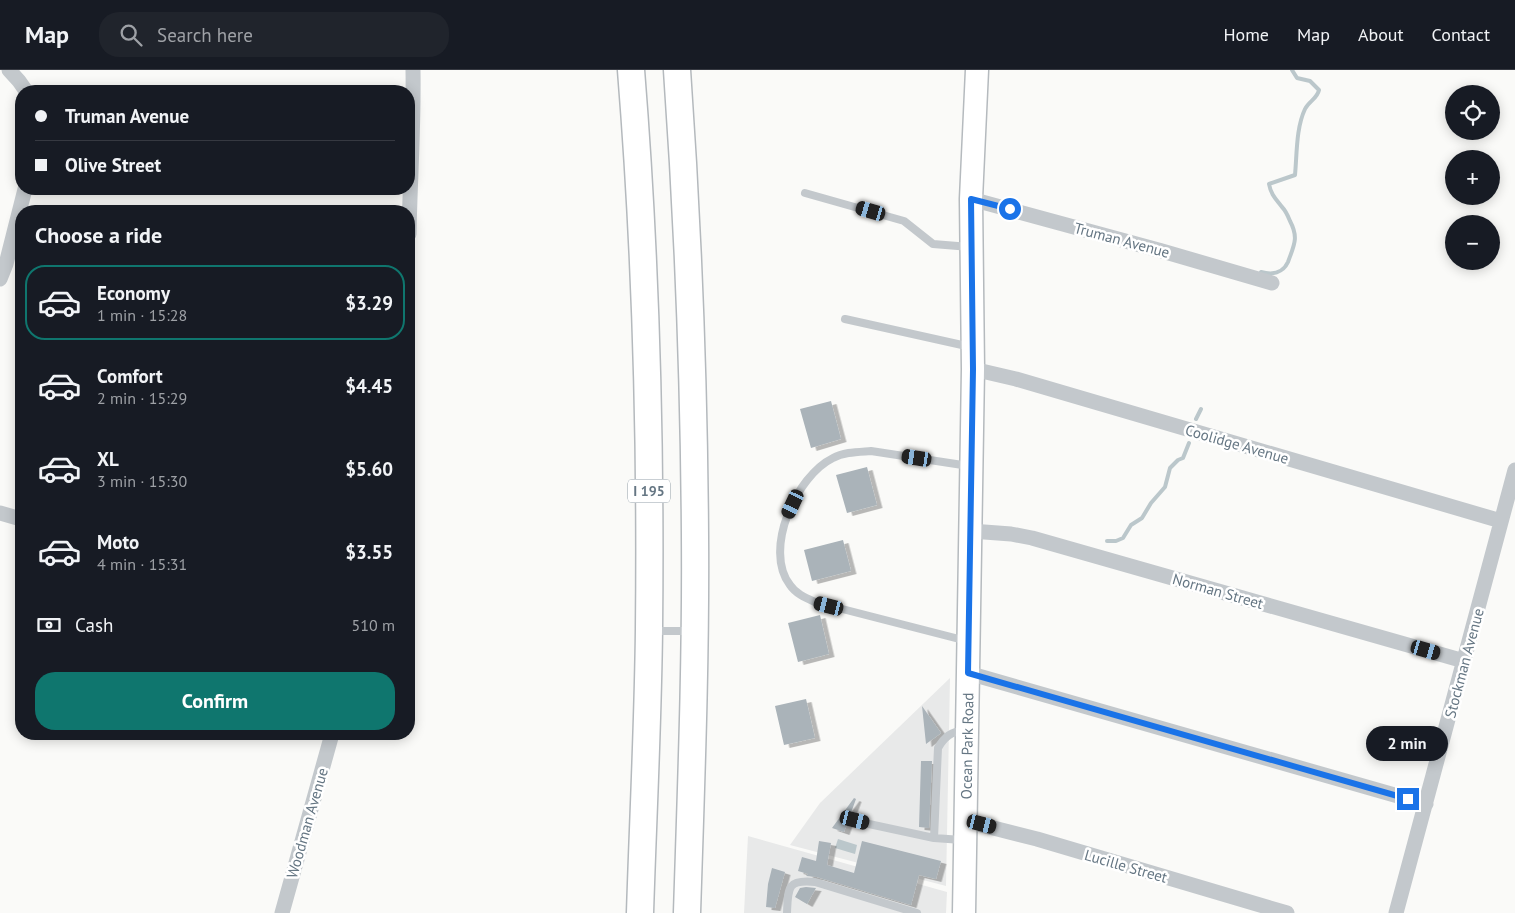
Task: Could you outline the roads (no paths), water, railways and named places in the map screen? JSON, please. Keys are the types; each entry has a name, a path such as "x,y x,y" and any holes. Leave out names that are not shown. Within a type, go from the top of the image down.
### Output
{"highway":[{"name":"I 195","path":"631,70 646,328 649,434 649,630 640,913"},
{"path":"677,70 692,358 695,632 687,913"}],"main road":[{"name":"Ocean Park Road","path":"964,913 973,358 971,199 978,70"}],"street":[{"path":"9,70 22,85"},
{"path":"413,70 413,85"},
{"name":"Truman Avenue","path":"971,199 1162,251 1272,284"},
{"path":"0,279 6,264 15,226"},
{"name":"Coolidge Avenue","path":"973,358 1016,379 1501,521"},
{"name":"Stockman Avenue","path":"1396,913 1515,470"},
{"path":"0,513 15,517"},
{"name":"Norman Street","path":"970,531 1006,533 1032,538 1464,661"},
{"path":"968,673 1426,804"},
{"name":"Woodman Avenue","path":"282,913 330,740"},
{"name":"Lucille Street","path":"966,830 1037,839 1287,913"}],"lane":[{"path":"805,193 904,221 933,244 972,247"},
{"path":"845,320 973,358"},
{"path":"969,641 810,600 795,591 789,584 784,575 780,552 785,520 800,491 815,472 833,457 857,452 871,452 971,466"},
{"path":"649,630 695,632"},
{"path":"934,838 938,748 940,742 952,732 957,730 967,732"},
{"path":"855,820 934,838 966,830"},
{"path":"787,913 790,887 793,882 800,880 815,882 917,913"}],"waterway":[{"path":"1261,272 1273,273 1283,269 1294,246 1293,227 1286,212 1272,194 1269,184 1295,175 1297,141 1302,116 1307,106 1317,96 1319,90 1310,81 1297,78 1292,70"},
{"path":"1196,419 1201,409"},
{"path":"1107,541 1116,541 1123,538 1131,525 1142,518 1151,503 1165,487 1170,468 1183,458 1189,443"}]}
